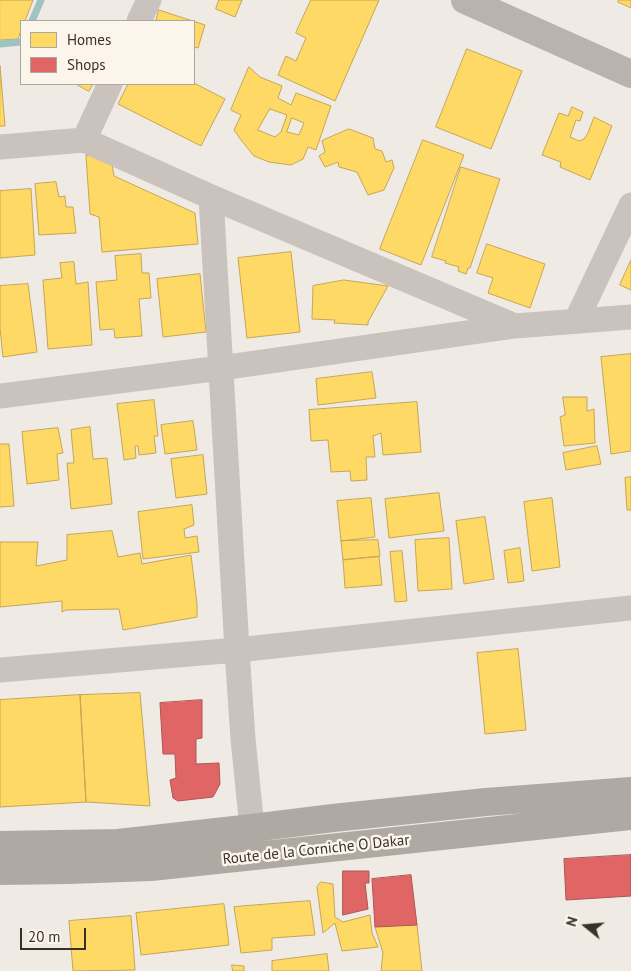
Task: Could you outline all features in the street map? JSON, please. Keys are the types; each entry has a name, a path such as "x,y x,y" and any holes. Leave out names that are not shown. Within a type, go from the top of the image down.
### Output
{"highway":[{"name":"Route de la Corniche O Dakar","path":"0,845 118,843 486,802 631,791"},
{"name":"Route de la Corniche O Dakar","path":"0,870 151,867 631,816"}],"street":[{"path":"139,20 149,0"},
{"path":"465,0 631,74"},
{"path":"84,140 110,85"},
{"path":"0,147 84,140 515,326"},
{"path":"211,196 237,650 243,740 252,828"},
{"path":"576,321 631,205"},
{"path":"0,396 221,368 515,326 631,317"},
{"path":"0,670 237,650 631,608"}],"building: Homes":[{"path":"0,0 33,0 25,20 20,20 18,39 0,40"},
{"path":"219,0 242,0 235,17 216,9"},
{"path":"311,0 379,0 335,101 278,75 286,56 296,61 306,38 296,33"},
{"path":"619,0 631,0 631,8 618,2"},
{"path":"159,10 190,20 156,20"},
{"path":"195,21 205,25 198,48 195,47"},
{"path":"467,49 522,71 491,149 436,127"},
{"path":"0,66 5,126 0,126"},
{"path":"249,67 260,77 282,86 278,98 291,105 296,93 331,106 316,150 308,147 303,159 291,165 269,162 254,156 234,130 241,115 231,110","holes":["270,109 287,115 281,132 275,137 258,130","292,118 304,123 299,135 287,132"]},
{"path":"195,84 225,99 201,146 118,104 128,85"},
{"path":"78,85 92,85 89,91"},
{"path":"572,107 583,112 580,121 576,120 570,137 579,141 584,139 594,117 612,126 590,180 560,167 561,162 542,155 559,113 568,116"},
{"path":"349,129 373,138 375,149 382,151 386,162 392,160 394,168 384,190 368,195 357,172 339,167 338,162 325,167 319,156 325,152 322,141"},
{"path":"423,140 464,155 421,265 380,249"},
{"path":"110,154 114,176 195,213 198,244 102,252 99,217 90,214 86,156"},
{"path":"461,167 500,179 470,268 468,268 466,274 458,271 459,267 432,257"},
{"path":"56,182 59,197 65,196 66,207 73,207 76,233 39,235 35,184"},
{"path":"31,189 35,255 0,258 0,191"},
{"path":"487,244 545,264 530,308 488,293 493,278 477,273"},
{"path":"291,252 300,332 247,338 238,258"},
{"path":"141,254 142,273 149,273 151,298 139,299 142,336 115,338 114,329 100,330 96,282 117,280 115,256"},
{"path":"631,260 631,290 620,285"},
{"path":"74,262 76,284 88,282 92,345 48,349 43,280 62,278 60,263"},
{"path":"200,274 206,332 163,337 157,279"},
{"path":"344,280 388,286 368,325 334,323 335,320 312,319 313,286"},
{"path":"28,284 37,352 3,357 0,328 0,286"},
{"path":"631,354 631,451 611,454 601,357"},
{"path":"372,372 376,398 318,405 316,379"},
{"path":"563,397 587,397 587,411 594,409 595,443 564,446 560,417 565,415"},
{"path":"154,400 158,436 154,436 156,453 139,455 138,446 135,446 136,458 124,460 117,404"},
{"path":"417,402 421,452 383,455 381,433 373,436 375,457 366,457 367,480 351,481 350,471 331,472 328,440 311,441 309,410"},
{"path":"193,421 197,450 165,454 161,425"},
{"path":"90,427 93,459 107,458 112,504 71,509 67,463 74,463 71,430"},
{"path":"58,428 63,453 57,454 59,480 27,484 22,432"},
{"path":"0,444 9,444 14,506 0,507"},
{"path":"597,446 601,464 566,470 563,453"},
{"path":"203,455 207,494 176,498 171,459"},
{"path":"631,477 631,510 627,510 625,478"},
{"path":"439,493 444,531 389,538 385,499"},
{"path":"371,498 375,537 341,541 337,501"},
{"path":"552,498 560,567 532,571 524,502"},
{"path":"192,505 194,525 184,529 185,538 197,536 199,552 143,559 138,512"},
{"path":"485,517 494,579 464,584 456,521"},
{"path":"112,531 118,557 140,553 142,564 191,555 197,617 123,630 119,609 66,610 62,612 62,601 0,607 0,542 38,542 36,566 67,560 67,535"},
{"path":"449,538 452,589 418,591 415,540"},
{"path":"378,540 380,556 343,560 341,541"},
{"path":"520,548 524,581 508,583 504,551"},
{"path":"402,551 407,601 395,602 390,552"},
{"path":"379,557 382,585 345,588 343,560"},
{"path":"518,649 526,730 485,734 477,653"},
{"path":"140,693 150,806 86,802 80,695"},
{"path":"80,695 86,802 0,807 0,700"},
{"path":"321,882 333,884 335,917 343,922 370,915 372,933 378,947 342,951 335,923 323,933 317,887"},
{"path":"310,901 315,935 272,938 272,950 241,953 234,907"},
{"path":"224,904 229,945 141,955 136,913"},
{"path":"131,916 135,970 73,971 69,921"},
{"path":"417,925 422,971 381,971 383,953 375,927"},
{"path":"327,954 329,971 272,971 272,961"},
{"path":"232,965 244,966 244,971 233,971"}],"building: Shops":[{"path":"202,700 202,738 196,739 196,764 219,763 220,784 213,797 178,801 173,798 170,780 176,778 175,754 163,754 160,703"},
{"path":"631,855 631,896 566,900 564,859"},
{"path":"343,871 369,871 369,883 365,883 368,909 343,915"},
{"path":"411,875 417,925 375,927 372,879"}],"waterway":[{"path":"32,20 41,0"},
{"path":"0,44 20,42"}]}
